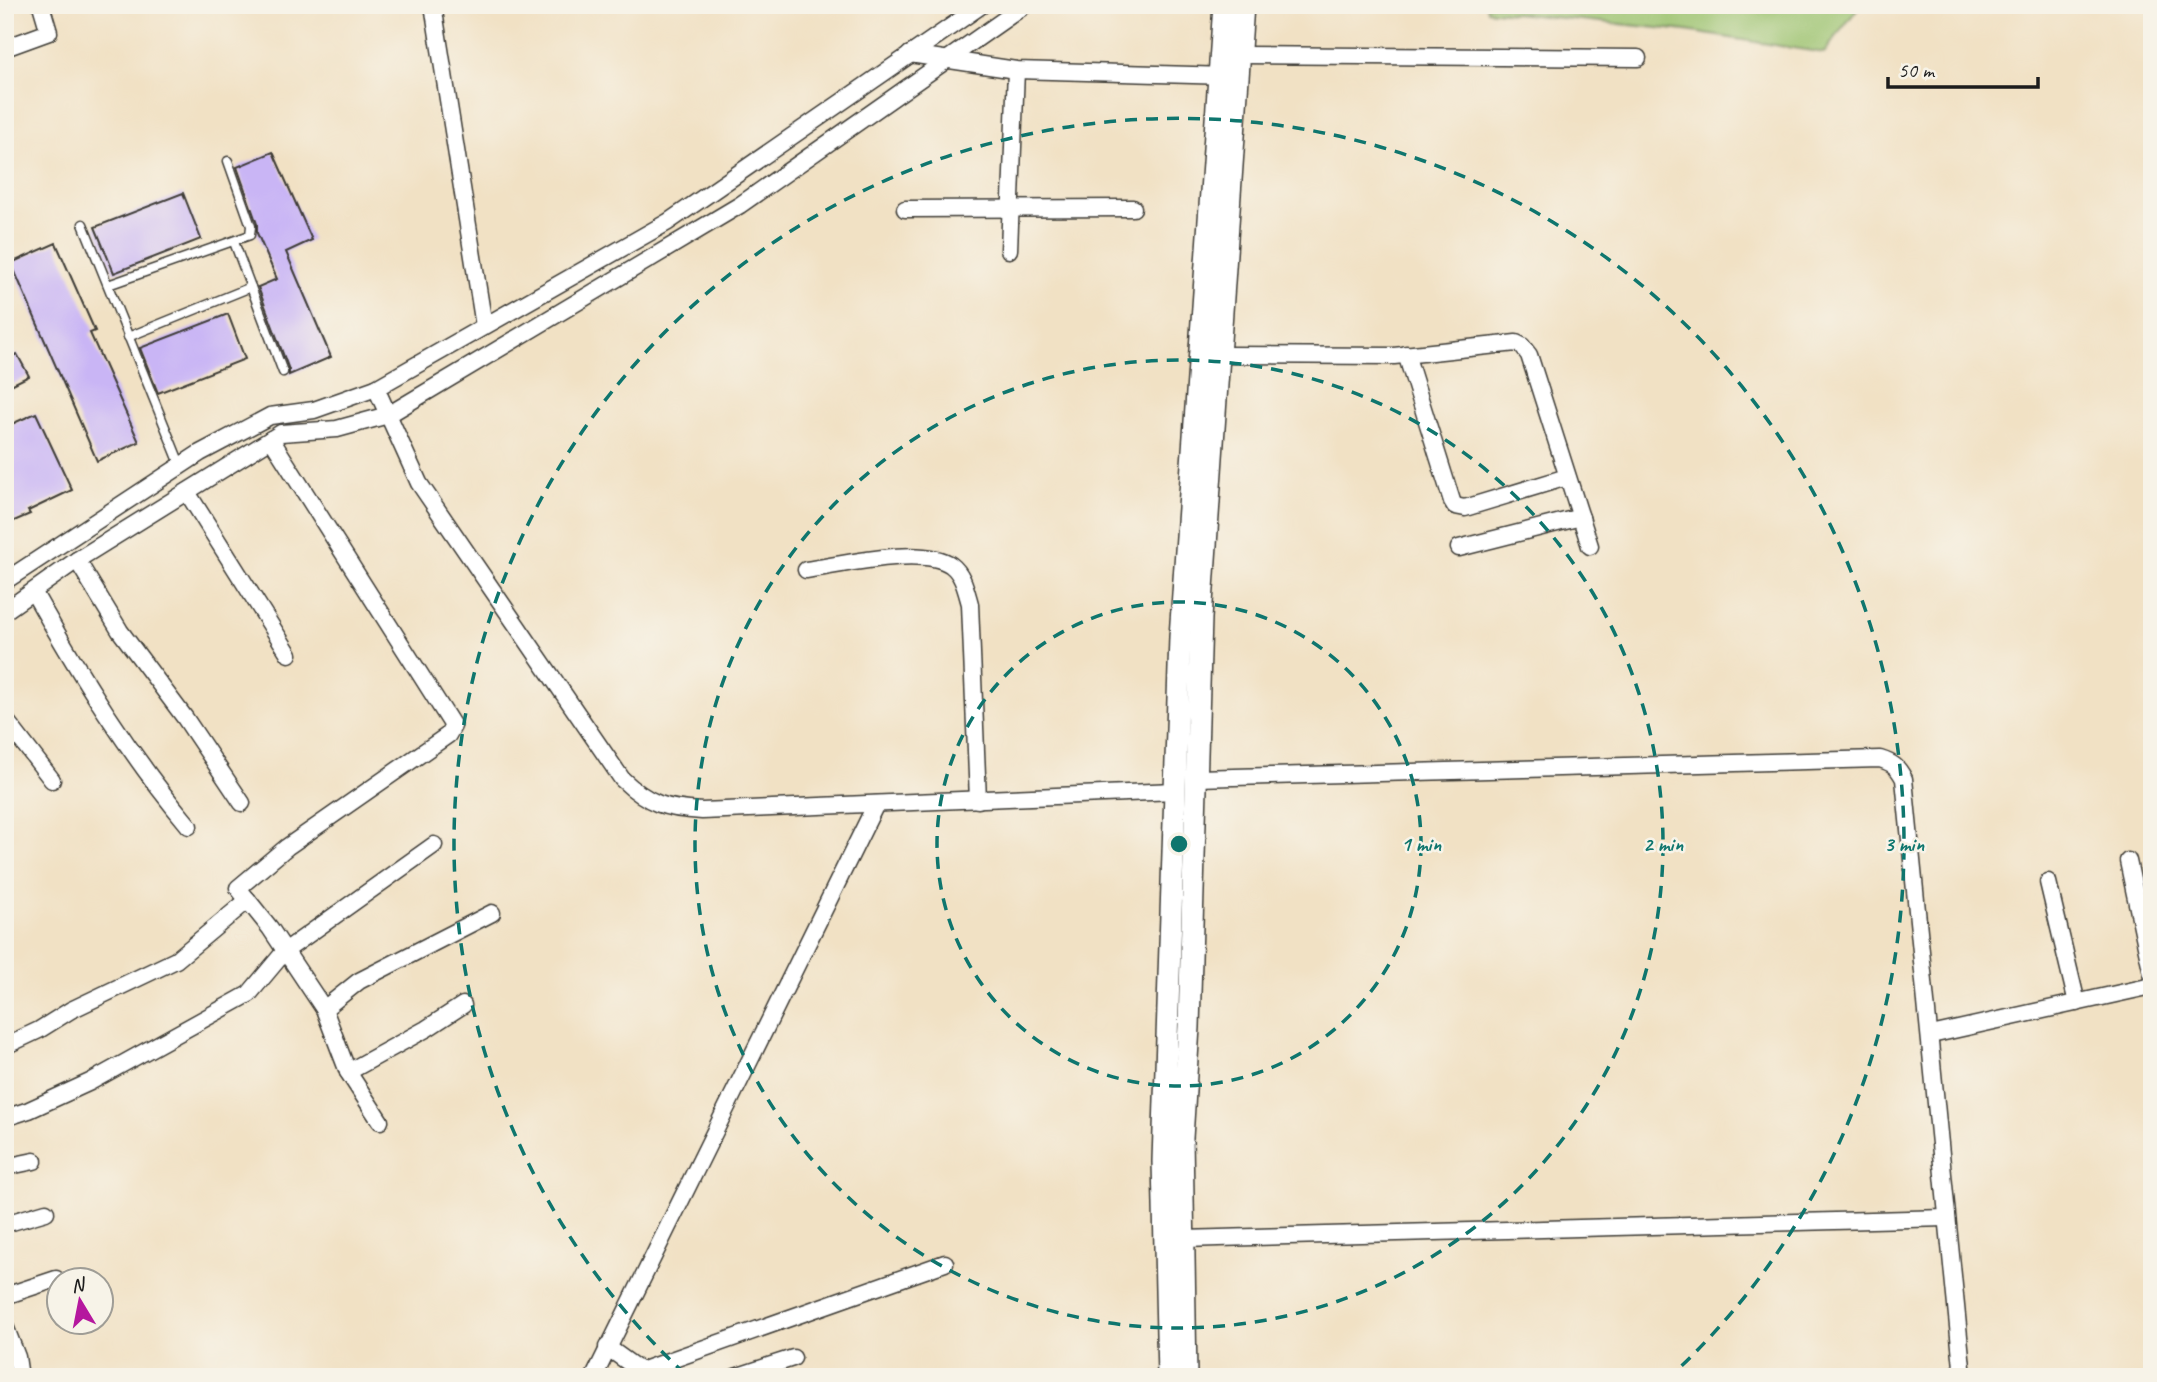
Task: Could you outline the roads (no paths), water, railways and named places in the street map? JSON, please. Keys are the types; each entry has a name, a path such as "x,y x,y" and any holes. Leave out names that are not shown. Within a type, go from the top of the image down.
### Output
{"street":[{"path":"5,48 49,32 41,5"},
{"path":"433,5 484,326"},
{"path":"5,581 180,464 270,416 314,410 376,388 690,209 982,5"},
{"path":"5,611 77,560 281,432 337,429 388,415 718,219 1025,5"},
{"path":"1168,1377 1163,1161 1180,636 1219,355 1230,76 1224,5"},
{"path":"1186,1377 1182,1138 1189,1027 1197,778 1200,618 1198,510 1230,76 1241,55 1243,5"},
{"path":"910,54 1016,71 1230,76"},
{"path":"1241,55 1638,58"},
{"path":"1009,250 1016,71"},
{"path":"905,209 1133,208"},
{"path":"1219,355 1406,354 1516,344 1522,346 1529,355 1590,545"},
{"path":"1406,354 1455,506 1465,508 1567,477"},
{"path":"376,388 419,483 622,779 639,795 659,805 702,811 1175,791"},
{"path":"271,439 453,726 448,735 287,847 238,888 324,1009 348,1072 380,1121"},
{"path":"187,492 289,654"},
{"path":"1459,548 1581,517"},
{"path":"806,570 913,555 934,556 953,566 965,584 970,604 978,800"},
{"path":"77,560 120,631 186,718 242,803"},
{"path":"34,593 74,665 113,726 155,786 189,826"},
{"path":"5,719 51,780"},
{"path":"1197,778 1880,760 1892,763 1904,779 1963,1377"},
{"path":"594,1377 876,804"},
{"path":"5,1118 90,1082 249,994 285,951 434,845"},
{"path":"2129,861 2152,974"},
{"path":"2048,882 2077,1003"},
{"path":"5,1046 39,1030 71,1010 176,960 248,900"},
{"path":"324,1009 359,981 492,914"},
{"path":"1931,1035 2152,986"},
{"path":"348,1072 416,1035 463,1005"},
{"path":"5,1167 34,1161"},
{"path":"5,1223 46,1212"},
{"path":"1184,1239 1946,1218"},
{"path":"607,1347 644,1374 945,1263"},
{"path":"5,1296 46,1282"},
{"path":"5,1326 17,1357 20,1377"},
{"path":"735,1377 793,1358"}],"lane":[{"path":"107,285 245,238 252,231 228,161"},
{"path":"83,225 180,464"},
{"path":"234,242 283,372"},
{"path":"128,337 251,286"}]}
